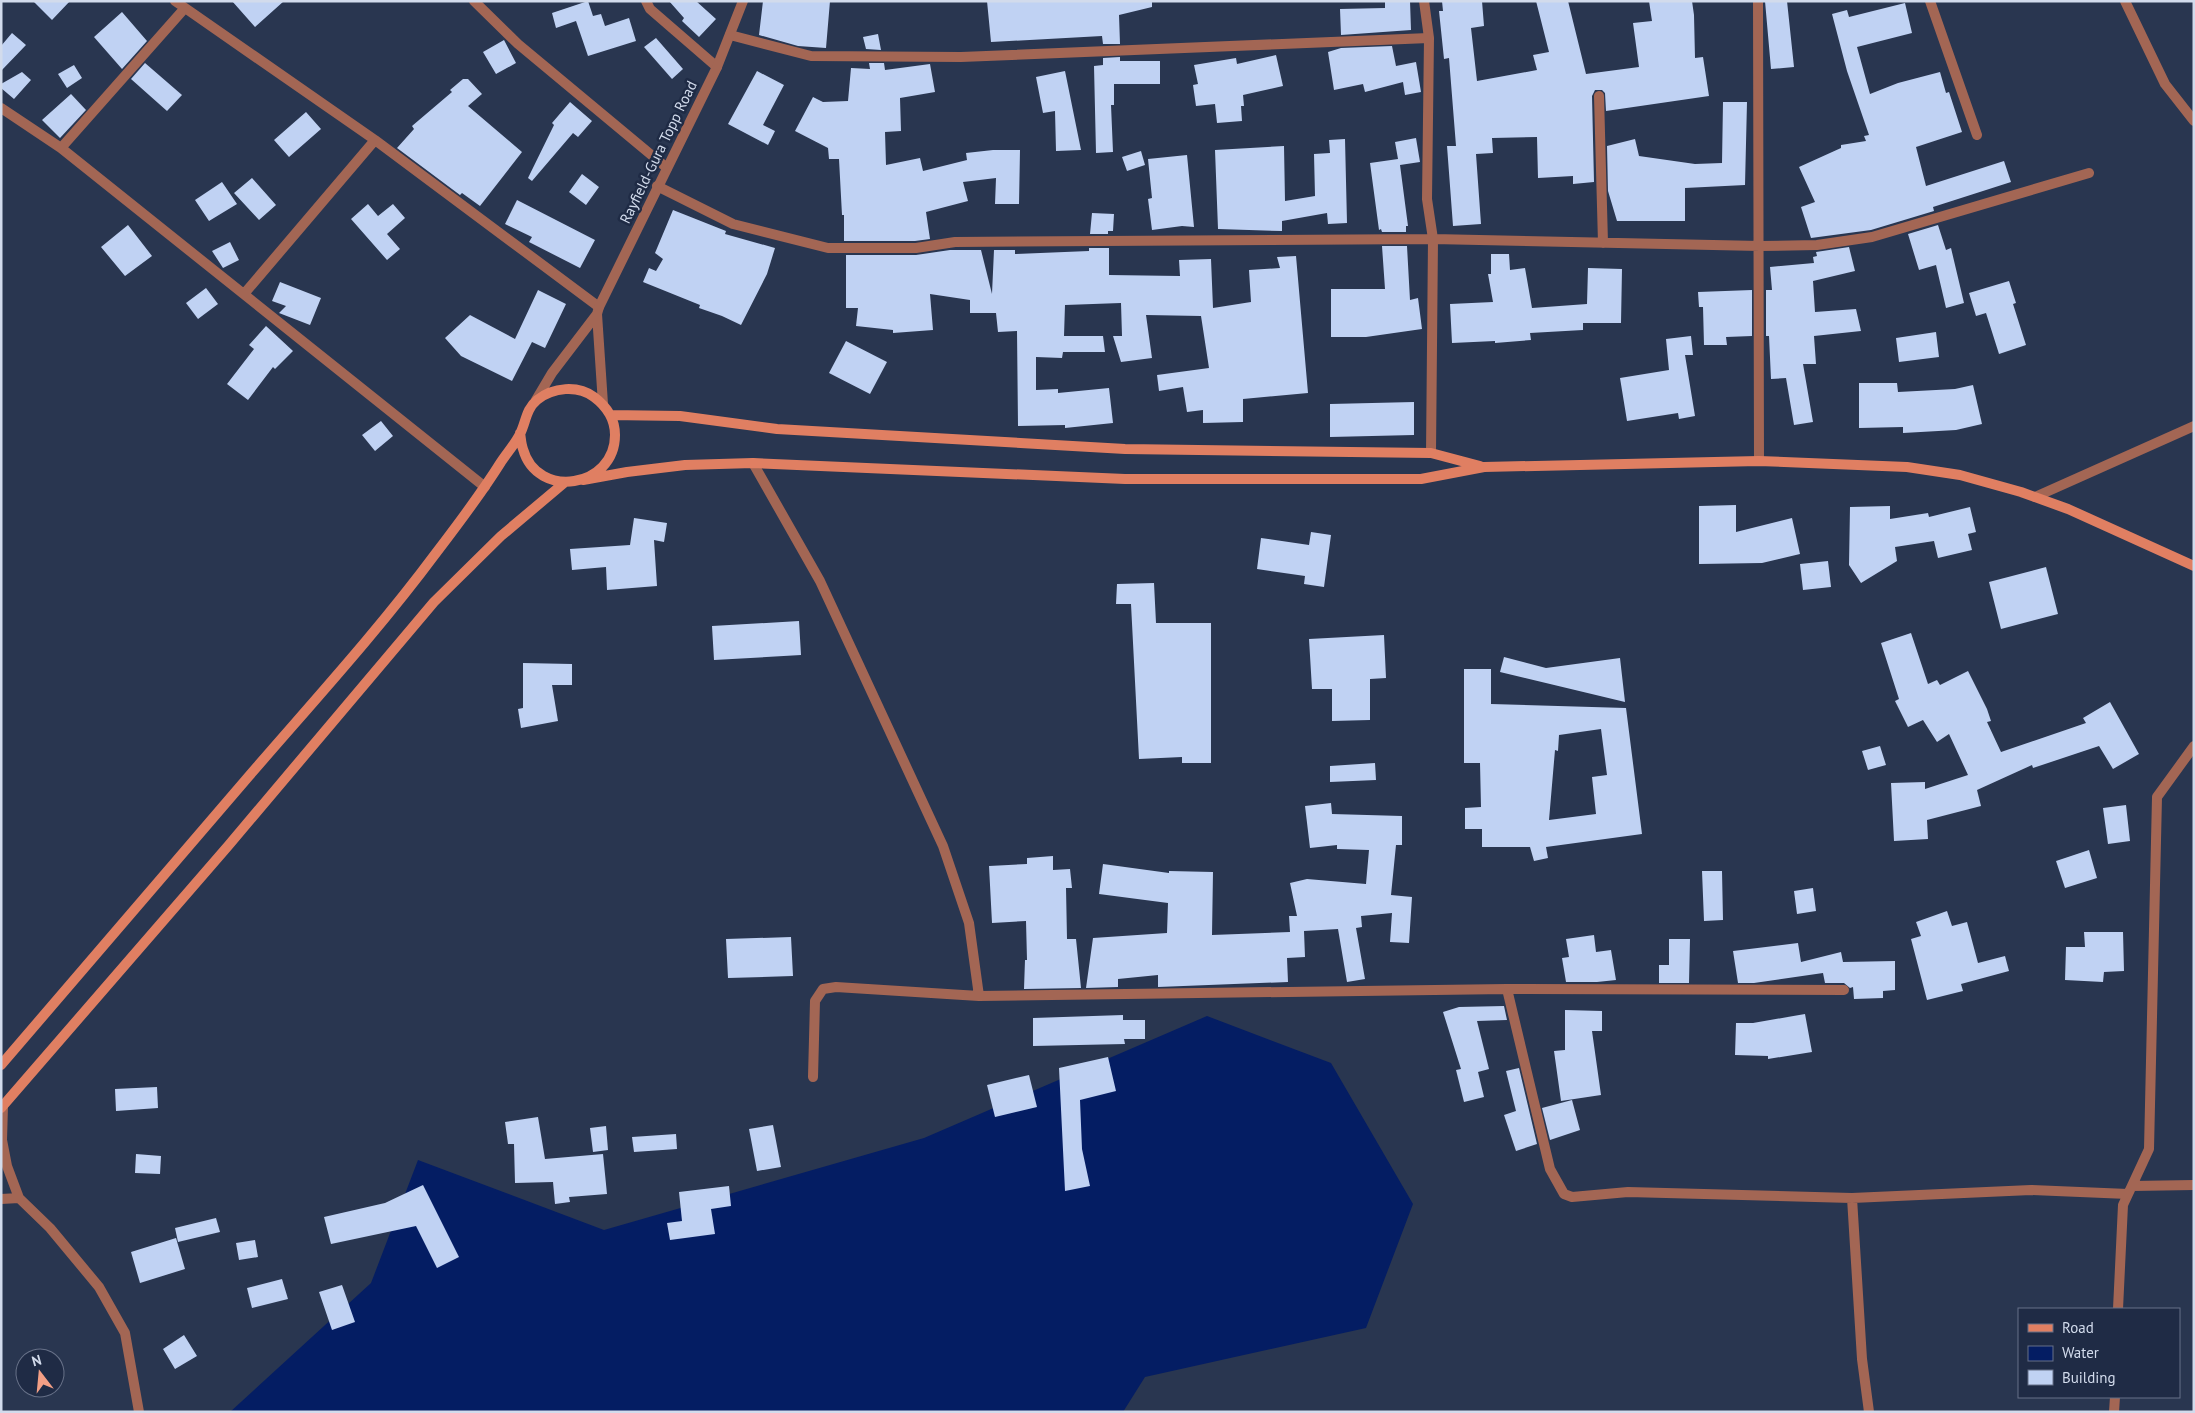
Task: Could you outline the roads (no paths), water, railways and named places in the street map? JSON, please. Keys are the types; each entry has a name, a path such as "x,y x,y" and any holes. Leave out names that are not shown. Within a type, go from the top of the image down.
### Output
{"main road":[{"path":"1,1065 409,589 485,487 520,433 525,415 536,400 552,391 571,388 589,393 603,404 610,415 615,434 612,454 600,470 583,480"},
{"path":"610,415 680,416 777,429 1125,449 1431,453 1484,467"},
{"path":"520,433 523,451 532,466 547,478 564,482 685,465 752,463 1126,479 1421,479 1484,467 1759,461 1907,467 1960,475 2035,497 2068,509 2194,566"},
{"path":"2,1107 234,839 434,602 501,536 564,482"}],"street":[{"path":"175,1 375,140 598,310 603,404"},
{"path":"474,1 518,44 667,168"},
{"path":"646,1 650,9 717,67"},
{"name":"Rayfield-Gura Topp Road","path":"536,400 552,373 598,310 657,186 717,67 743,1"},
{"path":"1424,1 1429,38 1427,199 1433,239 1431,453"},
{"path":"1758,1 1759,461"},
{"path":"1930,1 1977,135"},
{"path":"2125,1 2165,84 2194,121"},
{"path":"61,148 184,9"},
{"path":"730,35 811,56 961,57 1429,38"},
{"path":"1599,96 1603,243"},
{"path":"1,108 61,148 485,487"},
{"path":"244,294 375,140"},
{"path":"657,186 733,224 828,248 916,248 955,242 1433,239 1760,246 1817,245 1872,237 2089,173"},
{"path":"2035,497 2194,426"},
{"path":"752,463 820,581 943,846 969,923 979,996"},
{"path":"2118,1308 2123,1205 2149,1149 2157,797 2194,746"},
{"path":"813,1077 815,1001 823,989 836,987 979,996 1506,989 1844,990"},
{"path":"1506,989 1550,1169 1564,1194 1572,1197 1628,1192 1852,1198 2031,1190 2130,1190 2194,1185"},
{"path":"2,1107 2,1140 7,1166 18,1198 50,1228 99,1288 112,1310 124,1333 139,1412"},
{"path":"1,1198 18,1198"},
{"path":"1852,1198 1862,1359 1868,1412"},
{"path":"2114,1412 2115,1398"}],"water":[{"path":"1207,1016 1331,1063 1413,1204 1366,1328 1145,1377 1123,1412 230,1412 371,1283 418,1160 604,1230 924,1138"}]}
